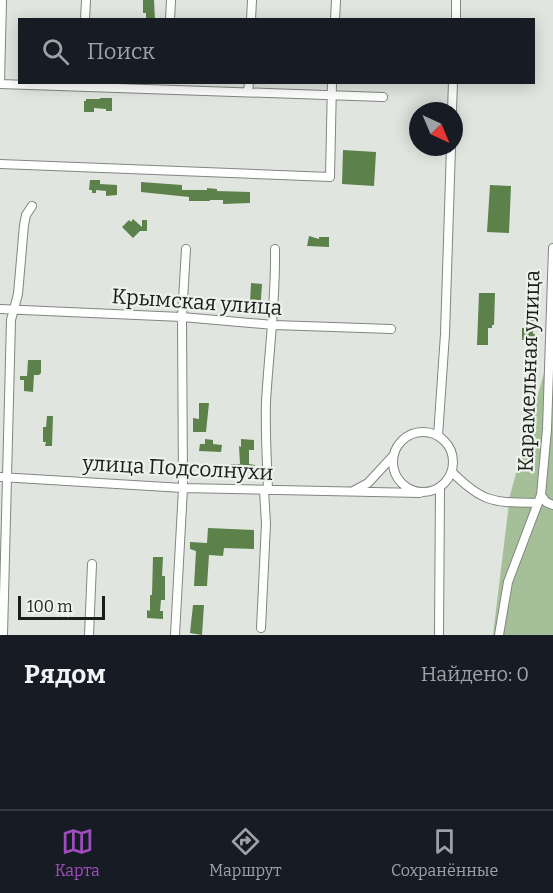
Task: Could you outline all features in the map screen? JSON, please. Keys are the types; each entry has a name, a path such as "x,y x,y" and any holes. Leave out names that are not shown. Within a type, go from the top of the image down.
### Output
{"street":[{"path":"3,0 0,84 168,86 248,92 383,97"},
{"path":"85,18 86,0"},
{"path":"170,18 171,0"},
{"path":"251,18 252,0"},
{"path":"335,18 336,0"},
{"path":"456,0 456,18"},
{"path":"248,92 249,84"},
{"path":"0,164 330,177 332,84"},
{"path":"452,102 453,84"},
{"path":"438,436 445,334 451,156"},
{"path":"3,635 4,477 11,320 18,294 24,225 26,215 32,206"},
{"name":"Карамельная улица","path":"499,635 508,582 539,499 547,429 553,248"},
{"path":"175,635 183,488 182,317 186,249"},
{"path":"261,628 266,524 266,403 276,283 275,249"},
{"name":"Крымская улица","path":"0,309 182,317 273,325 391,329"},
{"path":"355,490 368,483 393,456 403,440 420,432 438,436 446,442 454,461 452,472 440,488 420,493 410,490 396,476 393,456"},
{"path":"452,472 473,492 494,502 539,499 553,505"},
{"name":"улица Подсолнухи","path":"4,477 183,488 420,493"},
{"path":"439,635 440,488"},
{"path":"89,635 92,564"}],"green space":[{"path":"553,341 553,635 493,635 510,495"}],"building":[{"path":"143,0 154,0 155,18 146,18 146,13 143,13"},
{"path":"112,98 112,111 94,108 94,112 84,112 86,99"},
{"path":"343,150 376,152 374,186 342,184"},
{"path":"90,180 100,180 100,184 117,185 117,195 106,196 106,191 96,190 96,193 92,193 92,190 89,190"},
{"path":"141,182 182,185 182,190 207,190 207,188 217,189 217,191 250,192 250,203 223,204 223,200 189,201 189,197 141,192"},
{"path":"490,185 511,186 509,233 487,232"},
{"path":"133,219 142,227 142,220 147,220 147,231 140,231 133,238 122,227"},
{"path":"309,236 319,239 319,237 329,237 329,247 307,246"},
{"path":"251,283 262,284 260,313 247,313"},
{"path":"479,293 495,293 494,325 488,328 488,345 477,345"},
{"path":"527,315 538,315 538,321 533,321 535,339 522,340 522,328 527,328"},
{"path":"28,360 41,360 41,373 34,375 33,392 24,391 24,380 20,380 20,376 27,376"},
{"path":"199,403 209,403 206,432 193,432 193,418 199,419"},
{"path":"47,416 53,416 52,446 45,446 46,442 43,442 43,427 46,427"},
{"path":"205,439 213,440 213,444 222,445 221,452 199,451 200,444 205,444"},
{"path":"241,439 254,440 254,450 249,450 249,464 255,465 255,471 231,470 231,464 240,464"},
{"path":"208,528 254,530 254,549 224,548 223,556 209,555 207,586 194,586 196,551 190,549 190,542 207,543"},
{"path":"153,557 163,557 162,576 165,576 165,600 161,600 160,611 163,611 163,619 147,618 147,610 150,611 150,595 152,595"},
{"path":"193,605 204,605 202,635 190,633"}]}
